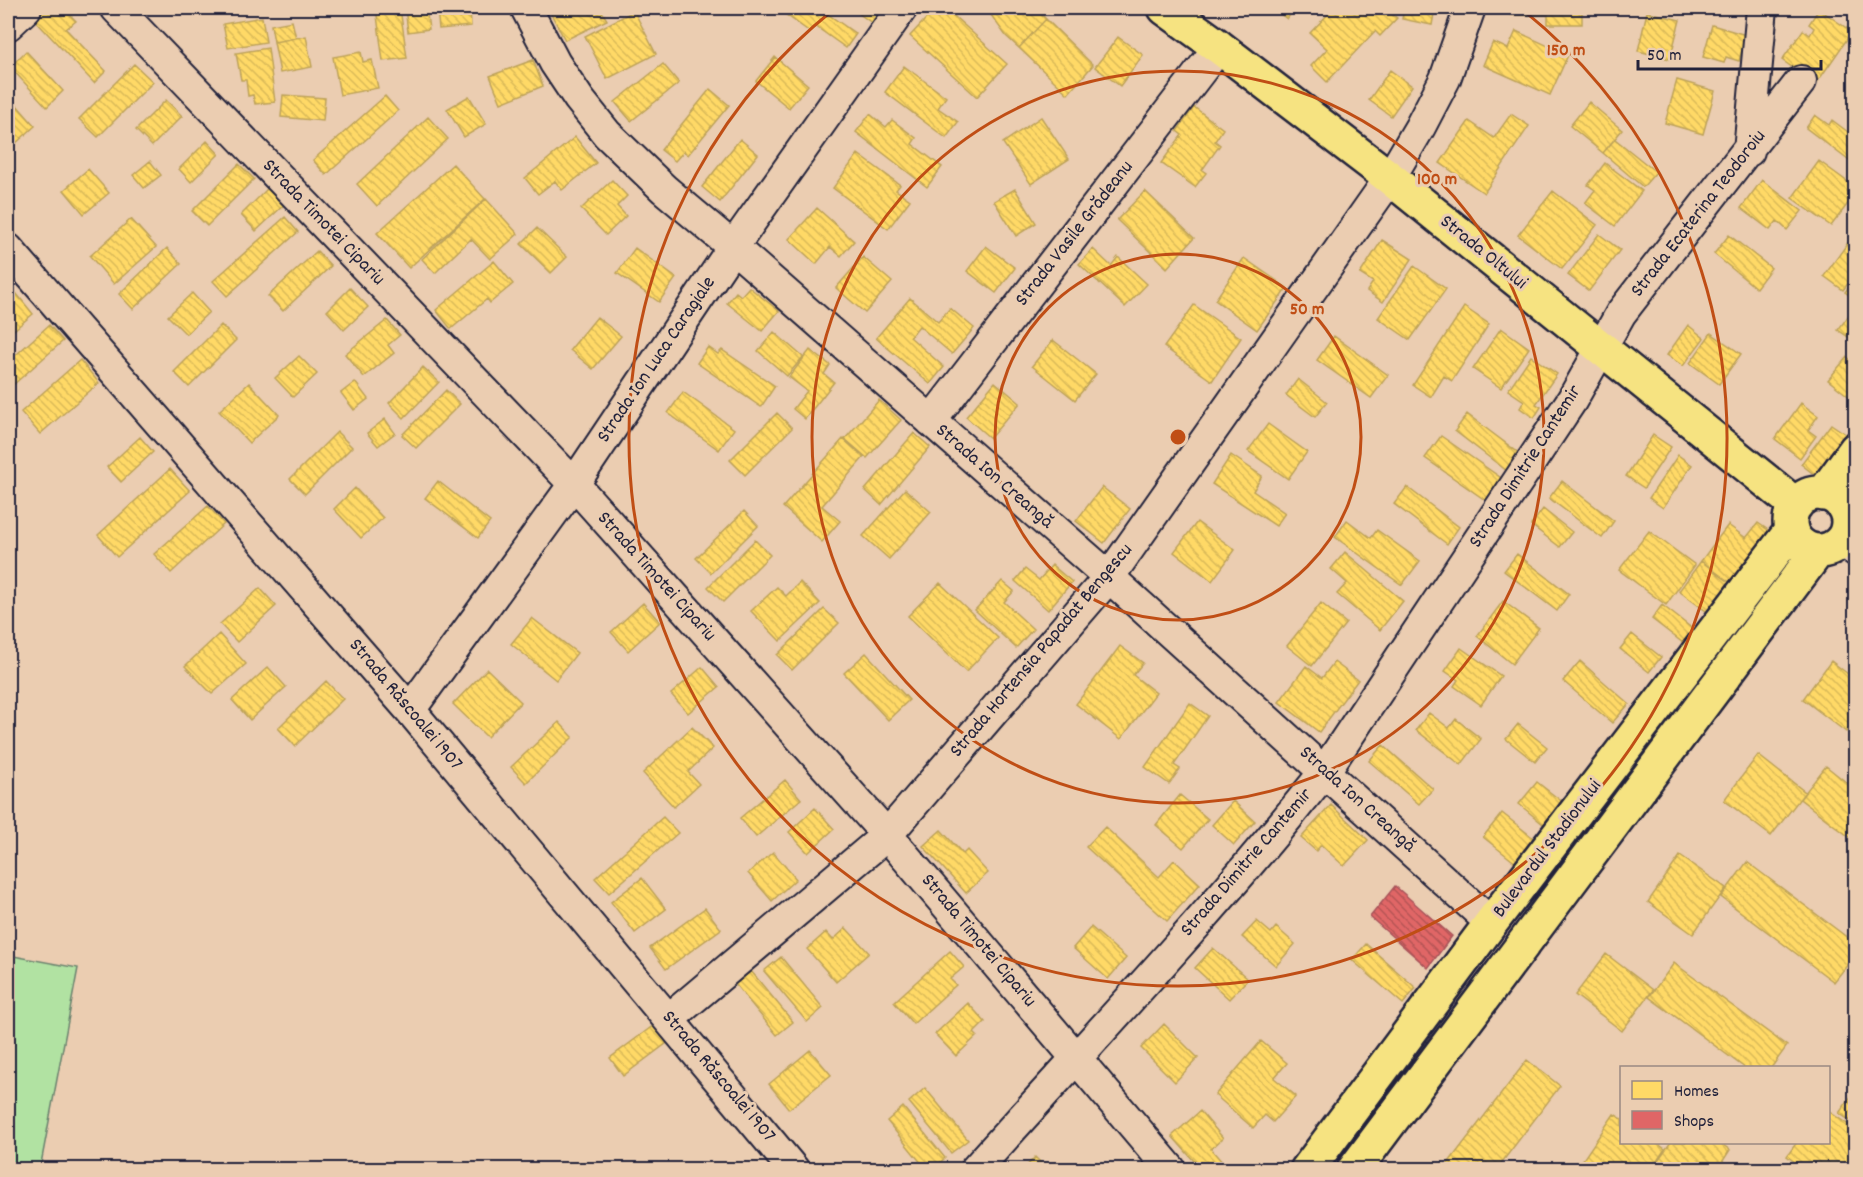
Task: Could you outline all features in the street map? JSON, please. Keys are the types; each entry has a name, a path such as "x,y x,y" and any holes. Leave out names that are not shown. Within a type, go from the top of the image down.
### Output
{"main road":[{"name":"Strada Oltului","path":"1164,8 1219,47 1390,178 1600,348 1828,523"},
{"name":"Bulevardul Stadionului","path":"1354,1170 1828,523 1856,449"},
{"name":"Bulevardul Stadionului","path":"1307,1170 1491,923 1828,523"}],"street":[{"path":"8,24 26,8"},
{"name":"Strada Timotei Cipariu","path":"116,8 574,484 887,835 1171,1170"},
{"name":"Strada Ion Creangă","path":"526,8 561,72 579,99 607,134 664,189 1108,577 1491,923"},
{"name":"Strada Ion Luca Caragiale","path":"410,710 574,484 733,247 902,8"},
{"name":"Strada Hortensia Papadat Bengescu","path":"669,1019 887,835 1108,577 1390,178 1445,80 1470,8"},
{"path":"1749,151 1762,8"},
{"name":"Strada Vasile Grădeanu","path":"931,421 1219,47"},
{"name":"Strada Ecaterina Teodoroiu","path":"1600,348 1621,313 1749,151 1801,81"},
{"name":"Strada Răscoalei 1907","path":"8,249 410,710 794,1170"},
{"name":"Strada Dimitrie Cantemir","path":"975,1170 1147,980 1325,771 1572,400 1600,348"}],"green space":[{"path":"8,955 78,968 40,1169 8,1169"}],"building: Homes":[{"path":"42,8 63,8 76,21 66,29 106,71 94,83 32,17"},
{"path":"376,8 400,8 407,58 383,61"},
{"path":"405,8 426,8 429,29 408,32"},
{"path":"437,8 470,8 471,26 439,29"},
{"path":"548,8 600,8 607,20 565,40"},
{"path":"790,8 819,8 856,34 846,48 815,26 810,32 785,14"},
{"path":"851,8 884,8 872,23"},
{"path":"936,8 945,8 1007,64 977,97 910,36"},
{"path":"986,8 1035,8 1046,19 1019,48 1006,36"},
{"path":"1272,8 1295,8 1287,19"},
{"path":"1334,8 1354,8 1361,14 1367,8 1385,8 1397,18 1380,36 1375,31 1327,82 1311,66 1327,49 1310,33"},
{"path":"1404,8 1435,8 1432,25 1402,19"},
{"path":"1510,8 1582,8 1582,24 1548,24 1548,15 1510,15"},
{"path":"1819,9 1852,32 1816,84 1782,60 1803,30 1810,35 1814,28 1809,24"},
{"path":"634,11 656,54 607,79 585,36"},
{"path":"1647,12 1680,20 1670,59 1638,51"},
{"path":"262,17 266,42 228,48 223,24"},
{"path":"1046,19 1093,65 1068,94 1019,48"},
{"path":"292,21 296,38 274,42 271,25"},
{"path":"1712,25 1746,35 1739,61 1726,57 1724,63 1703,57"},
{"path":"1516,31 1568,55 1550,95 1483,65 1493,42 1508,49"},
{"path":"306,36 312,67 280,73 274,42"},
{"path":"1118,37 1143,55 1120,86 1095,67"},
{"path":"268,48 275,102 255,104 253,95 248,96 246,80 241,80 236,53"},
{"path":"26,51 63,91 47,107 10,67"},
{"path":"361,52 363,62 372,60 378,88 340,95 333,57"},
{"path":"775,57 808,85 789,108 756,81"},
{"path":"533,60 543,86 501,103 490,76"},
{"path":"134,64 153,82 98,137 79,119"},
{"path":"663,64 679,83 631,121 615,102"},
{"path":"904,66 946,97 938,108 958,122 946,138 885,92"},
{"path":"1390,70 1412,86 1391,116 1369,100"},
{"path":"1677,80 1715,91 1703,134 1665,123"},
{"path":"710,89 729,105 688,155 684,151 675,161 661,150"},
{"path":"8,95 35,126 15,144 8,136"},
{"path":"283,95 325,98 323,121 281,117"},
{"path":"385,96 398,111 326,175 313,160"},
{"path":"469,96 486,124 464,137 447,109"},
{"path":"166,100 182,116 152,146 136,130"},
{"path":"1589,102 1622,130 1603,153 1570,126"},
{"path":"1194,107 1223,129 1215,141 1220,145 1202,170 1206,173 1195,187 1161,163 1182,135 1177,131"},
{"path":"870,114 886,127 892,120 916,138 912,144 942,167 927,187 856,132"},
{"path":"1511,114 1529,126 1484,193 1440,163 1469,121 1494,138"},
{"path":"1815,115 1829,125 1832,120 1856,138 1856,166 1806,128"},
{"path":"428,117 448,139 377,206 357,184"},
{"path":"1041,117 1069,159 1031,184 1003,143"},
{"path":"575,137 596,163 562,190 555,181 538,194 525,178"},
{"path":"740,139 758,154 720,202 702,187"},
{"path":"1615,139 1656,172 1643,187 1603,153"},
{"path":"207,141 219,154 191,182 179,169"},
{"path":"858,154 900,185 896,190 910,200 888,229 833,188"},
{"path":"150,161 161,175 144,188 133,175"},
{"path":"1819,161 1856,188 1856,193 1831,226 1792,198"},
{"path":"1605,163 1642,191 1615,226 1585,203 1595,190 1588,185"},
{"path":"239,164 254,179 207,226 192,211"},
{"path":"453,164 485,199 409,268 377,233"},
{"path":"88,169 109,193 84,214 64,190"},
{"path":"612,180 627,196 617,206 626,216 606,235 581,209"},
{"path":"1762,180 1802,211 1787,230 1777,221 1770,230 1741,208"},
{"path":"271,185 287,202 256,231 241,215"},
{"path":"1015,189 1036,223 1016,236 994,201"},
{"path":"1145,191 1194,238 1167,268 1117,220"},
{"path":"1553,191 1597,225 1562,269 1518,235"},
{"path":"486,199 518,234 490,259 471,239 435,273 422,259"},
{"path":"817,208 854,241 841,256 830,247 816,264 789,239"},
{"path":"285,217 298,232 227,296 213,281"},
{"path":"131,219 156,247 114,284 90,256"},
{"path":"537,228 567,257 551,273 521,244"},
{"path":"1599,234 1620,250 1589,291 1568,275"},
{"path":"1729,235 1771,268 1756,288 1714,254"},
{"path":"1382,240 1412,259 1383,302 1367,291 1373,282 1360,274"},
{"path":"1850,240 1856,244 1856,273 1843,290 1824,276"},
{"path":"986,246 1015,268 996,293 967,271"},
{"path":"167,248 181,264 133,309 119,294"},
{"path":"635,248 676,278 659,302 617,273"},
{"path":"1093,249 1111,266 1118,257 1147,284 1125,307 1079,264"},
{"path":"317,251 331,266 283,311 268,296"},
{"path":"863,257 892,282 865,313 836,288"},
{"path":"1244,258 1287,288 1257,330 1215,300"},
{"path":"494,261 513,284 490,303 487,299 451,329 436,310"},
{"path":"1414,266 1446,289 1410,340 1378,318"},
{"path":"1856,277 1856,300 1845,292"},
{"path":"749,287 779,311 762,331 727,303 736,292 741,296"},
{"path":"350,288 368,307 344,330 327,311"},
{"path":"16,293 33,314 8,335 8,300"},
{"path":"192,293 209,312 186,334 168,316"},
{"path":"910,298 938,322 950,308 974,328 952,354 919,326 910,337 944,367 930,384 876,338"},
{"path":"1194,305 1241,338 1212,381 1164,347"},
{"path":"1464,307 1489,324 1452,381 1444,376 1431,397 1413,385"},
{"path":"1852,311 1856,313 1856,342 1838,330"},
{"path":"597,317 621,336 593,369 570,350"},
{"path":"387,320 400,335 388,345 394,353 364,377 345,354"},
{"path":"49,325 63,341 13,385 8,378 8,362"},
{"path":"221,325 236,340 189,387 174,372"},
{"path":"1688,325 1704,338 1683,366 1667,355"},
{"path":"1501,328 1529,348 1501,388 1473,369"},
{"path":"774,332 803,357 787,376 758,351"},
{"path":"1711,333 1741,354 1719,384 1690,363"},
{"path":"1334,336 1388,375 1371,398 1317,360"},
{"path":"1053,340 1096,374 1075,400 1032,366"},
{"path":"708,347 718,354 722,350 775,386 761,407 697,363"},
{"path":"810,350 830,365 824,374 834,382 805,419 793,409 807,391 789,377"},
{"path":"299,356 317,374 293,397 275,378"},
{"path":"1531,356 1557,374 1536,404 1541,407 1534,418 1520,408 1524,401 1508,390"},
{"path":"1847,357 1856,364 1856,402 1828,380"},
{"path":"80,360 99,383 40,434 21,412"},
{"path":"423,367 439,382 404,418 389,403"},
{"path":"1298,379 1327,402 1315,417 1286,395"},
{"path":"355,382 368,399 354,410 341,393"},
{"path":"995,382 1020,403 990,438 966,417"},
{"path":"249,383 279,415 249,443 219,411"},
{"path":"446,390 460,404 416,448 402,435"},
{"path":"683,392 734,429 719,450 668,413"},
{"path":"879,400 901,420 867,458 845,439"},
{"path":"1801,403 1818,416 1808,430 1816,436 1800,458 1775,439"},
{"path":"777,413 792,428 745,475 730,460"},
{"path":"1467,414 1520,454 1507,471 1455,431"},
{"path":"385,419 395,433 378,446 367,433"},
{"path":"1268,424 1307,452 1288,479 1248,451"},
{"path":"1831,424 1847,435 1816,476 1801,464"},
{"path":"337,432 352,447 305,494 290,479"},
{"path":"914,433 930,447 881,505 865,490"},
{"path":"1653,435 1671,447 1644,488 1626,476"},
{"path":"1441,436 1504,480 1488,502 1425,458"},
{"path":"140,437 153,452 121,482 107,467"},
{"path":"843,439 864,457 822,506 840,521 822,542 783,507"},
{"path":"1231,455 1262,476 1253,491 1285,513 1276,526 1212,484"},
{"path":"1678,455 1692,465 1663,508 1649,498"},
{"path":"170,469 190,491 117,557 98,535"},
{"path":"438,481 490,522 478,538 425,498"},
{"path":"1562,481 1614,521 1602,538 1549,498"},
{"path":"1102,487 1130,509 1104,543 1076,521"},
{"path":"1407,487 1459,527 1447,544 1394,504"},
{"path":"355,488 383,518 361,538 334,509"},
{"path":"905,489 931,512 889,559 863,536"},
{"path":"208,506 224,524 171,573 154,554"},
{"path":"1543,509 1572,532 1560,547 1531,525"},
{"path":"744,511 758,526 711,573 696,558"},
{"path":"1347,520 1371,538 1377,530 1420,561 1402,585 1335,537"},
{"path":"1197,522 1235,550 1212,581 1174,552"},
{"path":"1758,523 1771,532 1732,584 1701,561 1728,525 1746,538"},
{"path":"1649,531 1695,565 1666,605 1619,570"},
{"path":"755,540 770,555 723,602 708,587"},
{"path":"1345,552 1403,601 1380,630 1337,594 1347,583 1331,569"},
{"path":"1517,554 1569,594 1557,611 1504,571"},
{"path":"1701,561 1732,584 1710,614 1679,591"},
{"path":"1052,565 1072,582 1048,610 1015,581 1025,569 1039,580"},
{"path":"1002,581 1014,591 1004,602 1033,629 1016,648 975,610"},
{"path":"800,582 820,603 780,641 751,611 777,587 786,596"},
{"path":"940,583 998,638 966,672 908,616"},
{"path":"260,588 276,606 237,642 220,624"},
{"path":"1503,601 1539,628 1512,664 1477,636"},
{"path":"643,603 660,622 628,651 611,632"},
{"path":"1321,603 1346,623 1312,666 1287,646"},
{"path":"1662,605 1698,633 1687,646 1652,619"},
{"path":"824,609 839,623 792,670 777,655"},
{"path":"532,618 577,653 556,680 511,644"},
{"path":"219,634 246,664 212,694 185,666"},
{"path":"1632,634 1661,657 1649,672 1620,649"},
{"path":"1120,646 1143,663 1133,675 1156,693 1121,739 1076,704"},
{"path":"1461,648 1501,676 1481,705 1454,686 1458,680 1445,671"},
{"path":"866,653 909,700 888,720 844,673"},
{"path":"1580,661 1629,704 1612,723 1563,681"},
{"path":"1831,661 1856,680 1856,719 1846,732 1803,699"},
{"path":"1334,662 1358,680 1319,732 1279,702 1306,666 1322,678"},
{"path":"268,667 286,687 250,720 232,700"},
{"path":"702,667 719,687 688,713 671,694"},
{"path":"487,669 521,702 487,737 453,704"},
{"path":"326,681 343,699 295,746 278,728"},
{"path":"1190,703 1208,716 1174,765 1180,769 1169,784 1145,767"},
{"path":"1429,713 1449,728 1456,719 1481,739 1461,765 1416,730"},
{"path":"559,722 573,737 526,783 511,767"},
{"path":"1518,724 1547,747 1535,762 1506,739"},
{"path":"692,727 713,748 688,772 699,784 674,807 643,773"},
{"path":"1383,745 1433,789 1419,804 1369,761"},
{"path":"1758,755 1805,792 1771,836 1724,800"},
{"path":"1826,766 1856,790 1856,842 1800,799"},
{"path":"785,780 801,799 756,837 740,818"},
{"path":"1537,782 1569,807 1550,830 1519,804"},
{"path":"1180,795 1208,819 1183,848 1156,825"},
{"path":"1233,801 1255,821 1234,845 1212,825"},
{"path":"1331,805 1368,840 1344,866 1321,845 1316,851 1301,838"},
{"path":"815,808 834,829 808,853 789,832"},
{"path":"1502,813 1541,844 1522,868 1483,837"},
{"path":"663,817 678,833 609,893 595,878"},
{"path":"1105,827 1159,877 1174,860 1200,884 1167,921 1086,847"},
{"path":"941,830 963,854 967,850 988,873 966,893 923,846"},
{"path":"773,852 796,879 772,901 748,873"},
{"path":"1680,856 1726,888 1693,934 1648,902"},
{"path":"1747,862 1856,944 1856,954 1834,982 1721,897"},
{"path":"642,878 666,909 635,933 611,902"},
{"path":"705,908 721,929 666,969 650,948"},
{"path":"1257,921 1271,933 1276,927 1295,944 1276,966 1242,937"},
{"path":"1091,927 1126,958 1108,979 1073,948"},
{"path":"846,928 869,953 836,982 807,949 826,932 833,940"},
{"path":"1366,944 1416,988 1403,1004 1352,960"},
{"path":"1213,948 1248,979 1229,999 1195,968"},
{"path":"950,951 964,967 950,979 956,985 913,1024 894,1002"},
{"path":"1606,954 1653,990 1622,1031 1575,995"},
{"path":"781,957 823,1008 807,1022 764,971"},
{"path":"1674,963 1787,1046 1772,1066 1742,1066 1649,997"},
{"path":"751,971 793,1022 777,1035 735,984"},
{"path":"968,1003 985,1022 974,1033 977,1036 956,1056 935,1034"},
{"path":"1164,1024 1198,1058 1175,1082 1141,1048"},
{"path":"654,1025 667,1043 623,1076 610,1058"},
{"path":"1261,1041 1287,1063 1274,1078 1296,1096 1273,1122 1265,1115 1253,1128 1215,1095"},
{"path":"810,1050 831,1075 789,1109 769,1084"},
{"path":"1527,1060 1560,1086 1496,1170 1443,1170"},
{"path":"925,1088 968,1140 951,1153 909,1102"},
{"path":"1856,1090 1856,1125 1839,1113"},
{"path":"903,1107 945,1158 932,1170 927,1170 887,1121"},
{"path":"1200,1111 1223,1138 1211,1149 1229,1170 1202,1170 1172,1136"},
{"path":"1830,1112 1856,1130 1856,1170 1805,1170 1787,1156 1796,1144 1830,1144"},
{"path":"1614,1114 1620,1118 1620,1144 1658,1144 1665,1149 1651,1170 1594,1170 1582,1161"},
{"path":"1670,1144 1722,1144 1730,1150 1717,1170 1656,1170 1653,1167"},
{"path":"1035,1157 1048,1170 1023,1170"}],"building: Shops":[{"path":"1395,886 1452,936 1428,968 1370,917"}]}
